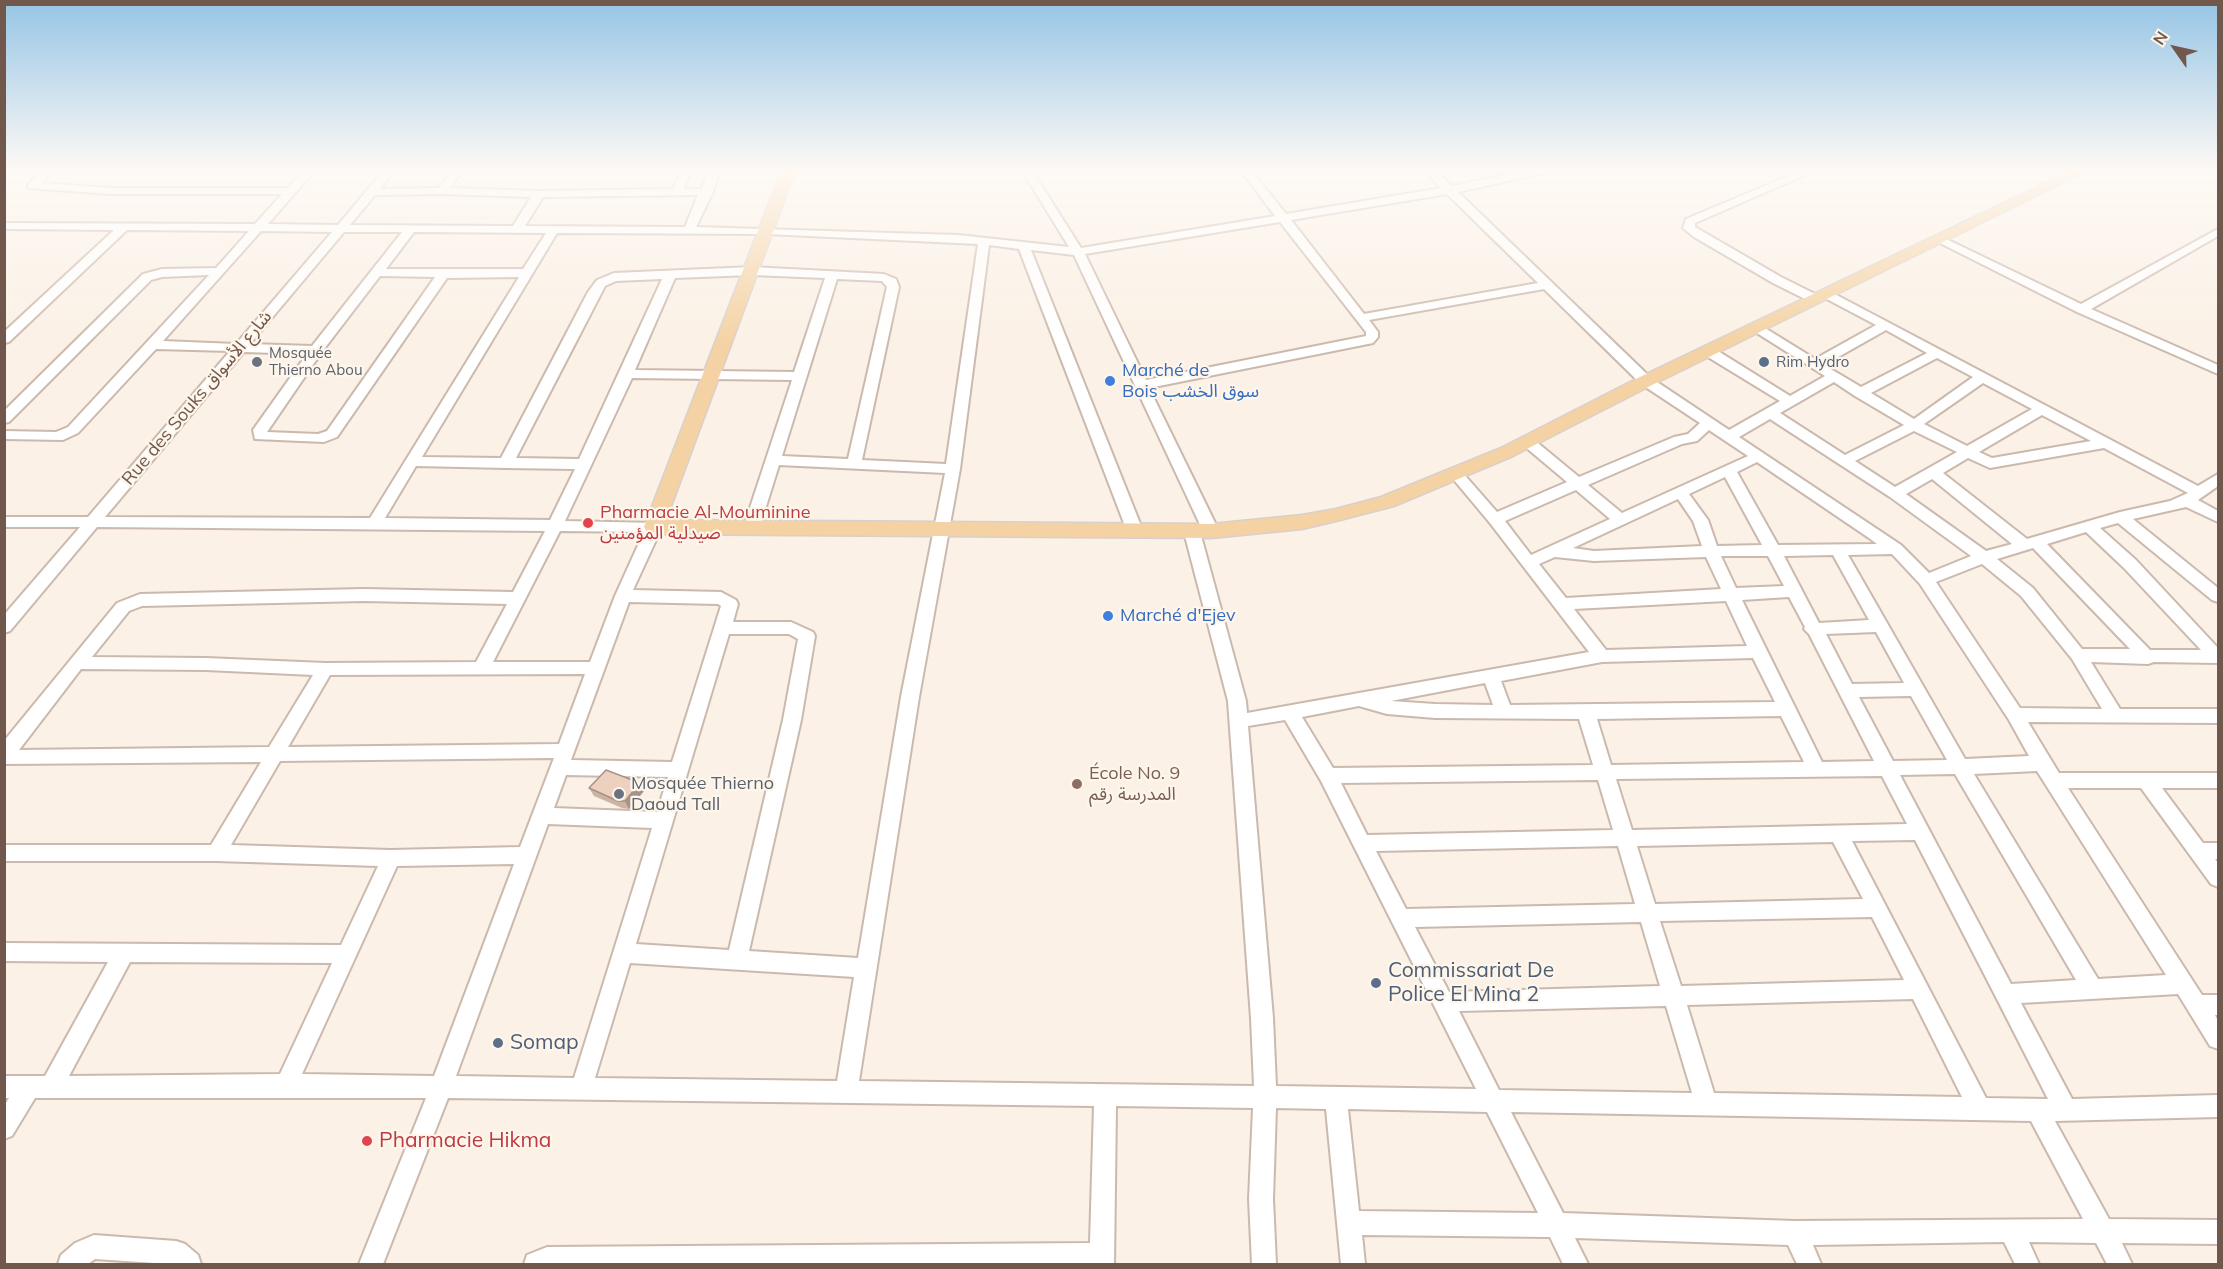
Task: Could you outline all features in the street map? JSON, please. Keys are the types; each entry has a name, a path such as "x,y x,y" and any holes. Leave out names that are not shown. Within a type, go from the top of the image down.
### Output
{"main road":[{"path":"767,231 654,528 1202,532 1302,522 1336,515 1387,502 1528,442 1646,381 1960,228"}],"street":[{"path":"4,339 123,228"},
{"path":"4,435 58,437 73,430 259,228"},
{"name":"Rue des Souks شارع الأسواق","path":"4,627 341,228"},
{"path":"411,228 316,350 260,430 260,436 319,439 332,434 442,274"},
{"path":"476,228 767,231 957,238 1078,252 1226,228"},
{"path":"1063,228 1078,252 1143,385 1202,532 1237,701 1262,1018 1265,1096 1261,1199 1264,1264"},
{"path":"1143,385 1368,340 1372,337 1372,332 1290,228"},
{"path":"1488,228 1646,381 1896,549 1926,580 2015,715 2042,763 2183,984 2208,1005 2218,1039"},
{"path":"1689,228 1767,275 1886,325 2105,443 2194,497 2218,517"},
{"path":"374,523 554,229"},
{"path":"2082,309 2218,232"},
{"path":"1938,239 2082,309 2218,370"},
{"path":"846,1092 910,696 953,469 984,242"},
{"path":"1024,246 1135,531"},
{"path":"4,419 147,277 162,273 220,271"},
{"path":"506,463 594,292 601,283 614,278 752,271 884,278 892,282 854,464"},
{"path":"379,272 527,273"},
{"path":"481,668 585,464 670,275"},
{"path":"752,529 832,275"},
{"path":"1361,318 1546,285"},
{"path":"1814,365 1886,325"},
{"path":"1755,328 1914,425 1967,453 1995,464 2105,443"},
{"path":"153,345 316,350"},
{"path":"1708,351 1790,401"},
{"path":"1860,393 1938,352"},
{"path":"627,374 799,376"},
{"path":"1728,437 1833,377"},
{"path":"1844,461 1914,425 1982,377"},
{"path":"1895,494 2042,409"},
{"path":"1770,413 1895,494 1986,557 2027,592 2078,655 2115,715"},
{"path":"1495,519 1679,440 1692,438 1707,424"},
{"path":"1528,442 1621,520"},
{"path":"1529,562 1757,457"},
{"path":"773,460 953,469"},
{"path":"411,461 585,464"},
{"path":"1729,471 1774,552 1812,629 2066,1110"},
{"path":"1933,472 2031,544 2148,658"},
{"path":"1456,474 1495,519 1602,656"},
{"path":"1926,580 1986,557 2194,497 2218,479"},
{"path":"1682,493 1700,519 1711,551 1817,769"},
{"path":"2120,518 2218,596"},
{"path":"4,522 374,523 654,528 623,596 441,1087 371,1264"},
{"path":"2089,527 2130,564 2218,657"},
{"path":"1553,551 1594,556 1711,551 1896,549"},
{"path":"1838,550 1960,767 2093,989"},
{"path":"1561,604 1793,591"},
{"path":"4,756 123,607 140,600 364,595 518,598"},
{"path":"581,1089 730,604 721,598 623,596"},
{"path":"1812,629 1881,626"},
{"path":"723,628 791,628 807,636 792,720 737,960"},
{"path":"1239,721 1602,656 1758,651"},
{"path":"2078,655 2148,658 2218,657"},
{"path":"77,663 206,664 325,669 596,668"},
{"path":"216,853 325,669"},
{"path":"1491,676 1504,712"},
{"path":"1846,691 1916,689"},
{"path":"1360,700 1403,709 1504,712 1786,709"},
{"path":"1290,712 1328,776 1491,1101 1576,1264"},
{"path":"1586,712 1707,1105"},
{"path":"2015,715 2218,716"},
{"path":"4,756 276,754 563,759 679,770"},
{"path":"1328,776 1960,767 2042,763"},
{"path":"2054,781 2218,780"},
{"path":"2146,781 2218,878"},
{"path":"542,816 663,820"},
{"path":"1361,843 1920,832"},
{"path":"1838,833 1980,1109"},
{"path":"2199,851 2218,851"},
{"path":"4,853 216,853 391,858 527,855"},
{"path":"286,1084 391,858"},
{"path":"1399,918 1878,908"},
{"path":"4,952 347,954"},
{"path":"51,1087 124,953"},
{"path":"622,953 866,968"},
{"path":"2004,994 2183,984"},
{"path":"1441,1002 1919,989"},
{"path":"4,1088 286,1084 1105,1096 1265,1096 2037,1110 2218,1107"},
{"path":"4,1128 28,1088"},
{"path":"536,1264 547,1260 1102,1260 1105,1096"},
{"path":"1336,1099 1353,1264"},
{"path":"2037,1110 2120,1264"},
{"path":"1349,1223 1556,1225 1795,1233 2011,1230 2218,1232"},
{"path":"2011,1230 2027,1264"},
{"path":"1795,1233 1809,1264"},
{"path":"70,1264 94,1247 176,1253 189,1264"}],"building":[{"path":"606,770 640,783 625,801 618,801 589,788"}],"place":[{"name":"Mosquée Thierno Abou","path":"257,362"},
{"name":"Rim Hydro","path":"1764,362"},
{"name":"Marché de Bois سوق الخشب","path":"1110,381"},
{"name":"Pharmacie Al-Mouminine صيدلية المؤمنين","path":"588,523"},
{"name":"Marché d'Ejev","path":"1108,616"},
{"name":"École No. 9 المدرسة رقم","path":"1077,784"},
{"name":"Mosquée Thierno Daoud Tall","path":"619,794"},
{"name":"Commissariat De Police El Mina 2","path":"1376,983"},
{"name":"Somap","path":"498,1043"},
{"name":"Pharmacie Hikma","path":"367,1141"}]}
